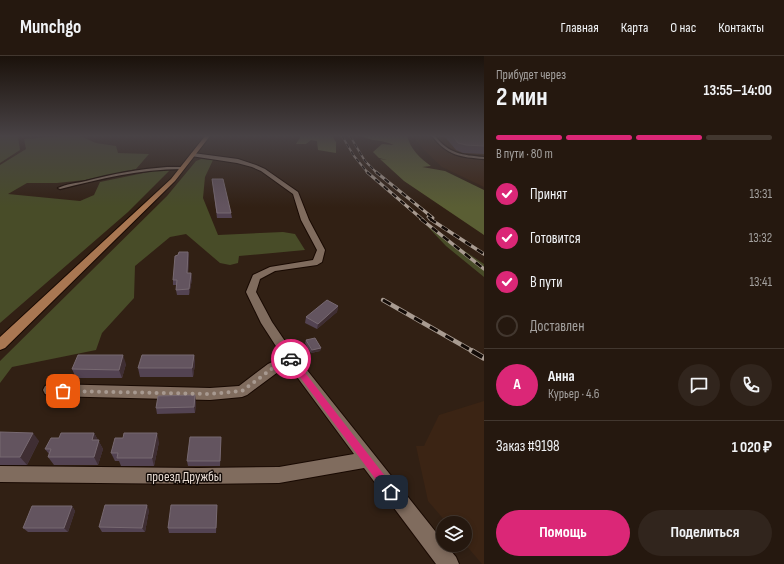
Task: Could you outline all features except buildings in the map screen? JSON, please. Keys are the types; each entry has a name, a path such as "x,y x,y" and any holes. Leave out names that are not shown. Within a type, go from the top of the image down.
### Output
{"main road":[{"path":"0,345 96,255 150,202 189,160"}],"street":[{"path":"228,160 238,161 263,170 296,193 305,220 321,250 316,262 273,269 256,277 251,292 260,313 291,359 399,503 449,564"},
{"path":"50,390 210,394 242,391 273,368 291,359"},
{"name":"проезд Дружбы","path":"0,474 198,476 278,475 367,460"}],"lane":[{"path":"60,188 98,178 156,168 182,168"}],"shaded area":[{"path":"434,160 484,160 484,187 442,167"},
{"path":"484,401 484,564 482,564 472,552 472,516 441,516 428,501 416,446 424,446 439,415"}],"green space":[{"path":"9,160 144,160 136,169 85,180 57,183 27,183 8,194 80,201 94,195 100,182 158,170 170,170 128,212 0,323 0,165"},
{"path":"213,160 205,177 203,198 218,235 283,232 295,234 305,250 239,256 238,263 230,265 220,263 186,234 170,237 135,266 134,298 102,333 96,350 12,367 0,383 0,361 167,196 196,161"},
{"path":"381,160 387,160 386,160 423,160 431,166 422,167 445,171 484,190 484,235 404,181"},
{"path":"427,226 484,264 484,277 446,246"}],"railway":[{"path":"357,160 368,173"},
{"path":"364,160 376,172"},
{"path":"376,172 433,218"},
{"path":"368,173 423,220"},
{"path":"428,217 432,220"},
{"path":"421,219 484,269"},
{"path":"430,219 484,254"},
{"path":"383,300 474,352"},
{"path":"472,351 484,358"}],"way so far":[{"path":"63,391 210,394 242,391 273,368 291,359"}],"route":[{"path":"291,359 391,492"}]}
